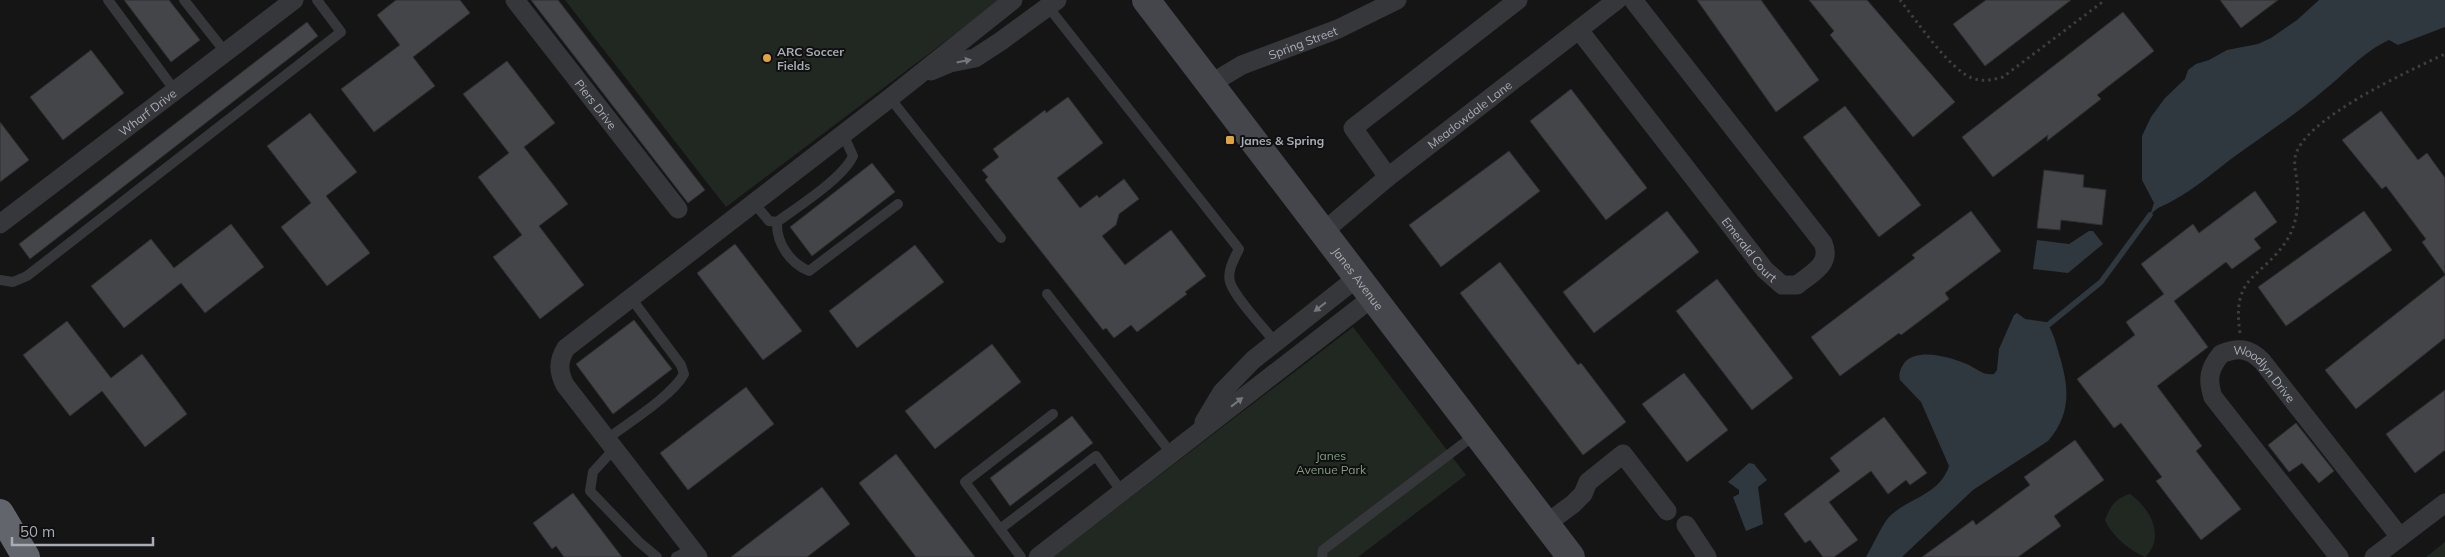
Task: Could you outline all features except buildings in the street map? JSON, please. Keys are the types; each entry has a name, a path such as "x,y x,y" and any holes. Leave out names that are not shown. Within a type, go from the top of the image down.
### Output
{"highway":[{"path":"0,513 26,557"},
{"path":"0,551 4,557"}],"street":[{"name":"Wharf Drive","path":"0,224 176,92 294,0"},
{"name":"Piers Drive","path":"515,0 678,209"},
{"path":"689,554 611,444 565,385 561,376 560,358 566,348 890,98 1013,0"},
{"name":"Janes Avenue","path":"1146,0 1571,557"},
{"name":"Spring Street","path":"1210,84 1242,65 1338,29 1397,0"},
{"path":"1388,177 1353,128 1518,0"},
{"name":"Meadowdale Lane","path":"1323,232 1388,177 1617,0"},
{"name":"Emerald Court","path":"1579,30 1765,270 1782,285 1797,285 1825,260 1826,254 1823,243 1633,0"},
{"path":"918,76 950,63 975,58 1049,2"},
{"path":"1198,432 1222,392 1253,360 1275,342 1366,287"},
{"path":"1038,557 1198,432 1366,287"},
{"name":"Woodlyn Drive","path":"2339,557 2214,397 2210,386 2209,372 2221,354 2242,349 2254,353 2262,361 2400,537"},
{"path":"1546,524 1573,504 1583,494 1588,482 1623,454 1667,511"},
{"path":"2375,557 2445,503"},
{"path":"1686,525 1707,557"}],"lane":[{"path":"108,0 176,92"},
{"path":"184,0 226,53"},
{"path":"0,280 14,282 27,276 341,32 317,0"},
{"path":"1049,2 1239,249 1231,265 1230,281 1235,292 1275,342"},
{"path":"890,98 1001,238"},
{"path":"754,203 769,221 777,222 847,168 853,156 843,134"},
{"path":"777,222 777,232 781,245 798,267 809,271 898,204"},
{"path":"1047,294 1171,453"},
{"path":"630,298 681,365 684,374 670,391 611,444 593,472 590,491 639,542 657,557"},
{"path":"1021,557 965,482 1053,414"},
{"path":"1322,557 1323,550 1476,433"},
{"path":"1000,529 1096,456 1122,492"}],"path":[{"path":"1900,0 1956,68 1974,79 1983,81 2003,77 2104,0"},
{"path":"2242,349 2239,326 2242,289 2286,240 2296,222 2298,206 2295,157 2307,135 2316,126 2388,82 2445,54"}],"green space":[{"name":"ARC Soccer Fields","path":"565,0 1000,0 726,207"},
{"name":"Janes Avenue Park","path":"1353,327 1466,475 1358,557 1053,557"},
{"path":"2130,494 2144,507 2153,523 2154,541 2145,557 2133,551 2122,542 2112,532 2105,520 2114,504 2120,498"},
{"path":"2445,542 2445,557 2426,557"}],"shaded area":[{"path":"2319,0 2445,0 2445,27 2398,45 2389,40 2371,50 2312,100 2196,186 2158,208 2150,215 2154,203 2142,180 2142,136 2151,117 2165,98 2185,79 2188,70 2196,64 2209,60 2227,50 2258,44 2271,38 2297,20"},
{"path":"2089,231 2093,231 2103,244 2068,273 2033,269 2037,240 2069,244"},
{"path":"2017,313 2025,319 2046,322 2051,329 2055,341 2066,389 2065,410 2056,431 2048,441 1973,490 1902,557 1866,557 1889,517 1897,510 1931,490 1944,476 1949,466 1921,402 1899,378 1901,368 1905,362 1919,355 1936,355 1962,362 1984,373 1994,374 1997,370 1999,349 2014,315"},
{"path":"1749,463 1754,464 1767,480 1758,487 1763,524 1746,531 1733,497 1739,494 1739,490 1728,482"}],"waterway":[{"path":"2048,325 2101,282 2150,215"}],"place":[{"name":"ARC Soccer Fields","path":"767,58"},
{"name":"Janes & Spring","path":"1230,140"}]}
